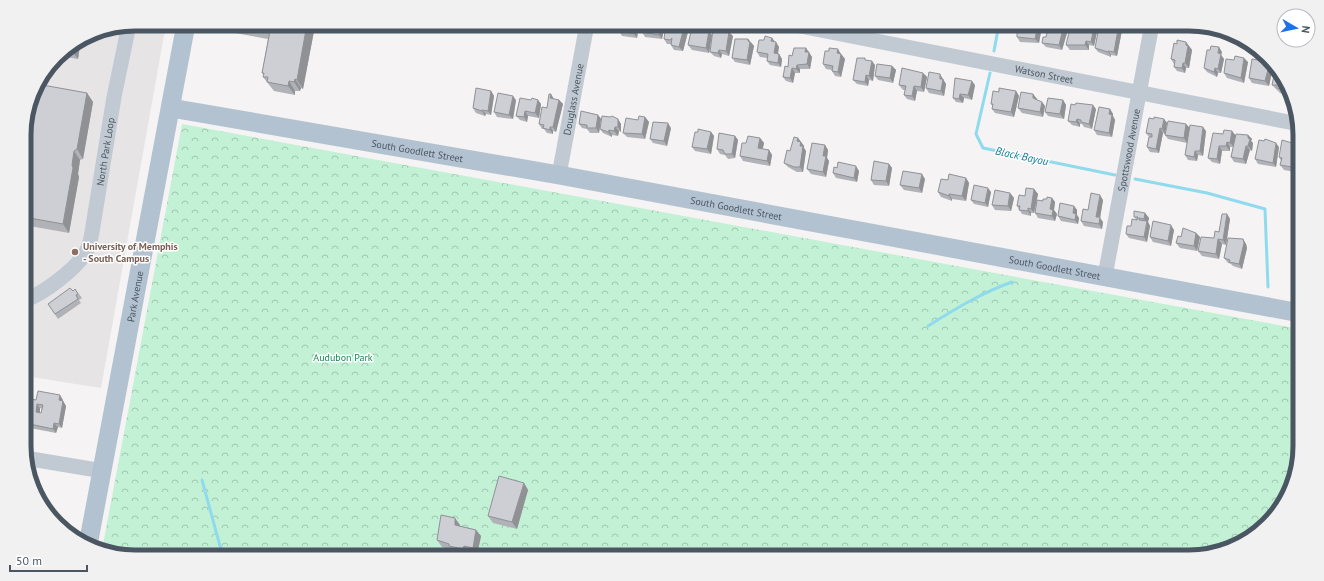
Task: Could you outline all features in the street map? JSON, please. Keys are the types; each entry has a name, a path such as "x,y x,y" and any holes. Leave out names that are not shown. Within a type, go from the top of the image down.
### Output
{"main road":[{"name":"Park Avenue","path":"89,539 185,31"},
{"name":"South Goodlett Street","path":"171,108 559,175 1293,312"}],"street":[{"name":"Douglass Avenue","path":"559,175 586,31"},
{"name":"Watson Street","path":"825,31 1292,123"},
{"name":"Spottswood Avenue","path":"1105,276 1151,31"},
{"name":"North Park Loop","path":"31,298 69,271 87,250 92,232 114,97 128,32"},
{"path":"32,459 103,471"}],"shaded area":[{"name":"University of Memphis - South Campus","path":"165,31 101,388 31,377 32,121 39,95 45,83 61,61 72,52 95,39 115,33"}],"green space":[{"name":"Audubon Park","path":"182,124 1293,328 1293,446 1291,466 1285,486 1272,509 1263,520 1252,529 1235,539 1209,548 1196,550 128,550 103,545"}],"building":[{"path":"270,31 306,31 297,80 295,79 294,82 289,81 288,86 267,82 268,77 263,77 264,73 262,73"},
{"path":"619,31 634,31 634,34"},
{"path":"642,31 660,31 659,35"},
{"path":"665,31 683,31 679,47 671,45 672,38 670,40 664,39"},
{"path":"691,31 709,31 706,48 688,45"},
{"path":"713,31 729,32 726,51 719,50 718,53 710,52"},
{"path":"1017,31 1037,31 1035,39 1017,37"},
{"path":"1047,31 1062,31 1059,45 1042,43 1043,37 1046,37"},
{"path":"1069,31 1093,31 1091,42 1086,41 1085,45 1066,45"},
{"path":"1118,31 1114,52 1108,52 1095,48 1098,32"},
{"path":"765,36 772,38 771,41 776,42 774,53 779,54 778,63 767,61 768,54 757,52 759,40 764,40"},
{"path":"735,39 748,39 750,42 747,60 732,58"},
{"path":"1177,40 1186,42 1186,45 1188,46 1185,63 1183,63 1182,68 1174,67 1175,60 1171,59 1174,43 1177,44"},
{"path":"1211,46 1219,47 1218,53 1221,54 1218,69 1215,68 1214,72 1204,68 1207,50 1210,50"},
{"path":"794,48 806,48 805,52 809,52 807,64 797,65 796,69 792,68 790,78 783,77 785,66 788,67 789,55 792,56"},
{"path":"829,48 838,49 837,53 841,54 838,72 832,71 833,66 823,64 825,51 829,51"},
{"path":"1235,56 1244,58 1241,78 1224,73 1226,59 1234,60"},
{"path":"857,58 865,58 865,60 872,61 869,76 866,75 865,82 853,80"},
{"path":"1252,59 1263,61 1268,68 1265,81 1249,78"},
{"path":"877,64 892,66 890,78 875,76"},
{"path":"902,68 923,73 921,87 914,86 912,96 904,95 906,86 899,85"},
{"path":"929,72 940,74 940,79 943,79 941,91 926,88"},
{"path":"1274,75 1282,89 1277,88 1277,85 1272,85"},
{"path":"955,78 972,81 968,95 960,94 959,99 953,98"},
{"path":"44,85 87,93 77,149 74,151 73,168 63,224 31,218 31,128 35,108"},
{"path":"476,88 491,91 488,111 473,108"},
{"path":"999,88 1016,91 1011,112 992,109 993,104 991,104 993,91 999,92"},
{"path":"1021,92 1033,94 1033,98 1042,102 1040,112 1018,108"},
{"path":"498,93 513,96 509,115 494,112"},
{"path":"549,94 551,94 550,98 559,100 553,127 550,127 550,130 543,128 544,125 539,124 542,107 547,108"},
{"path":"520,98 531,100 532,98 538,100 535,113 525,111 524,117 516,116"},
{"path":"1048,98 1063,100 1060,114 1045,112"},
{"path":"1076,103 1093,105 1089,124 1081,122 1081,120 1077,119 1076,122 1068,121 1071,104 1075,105"},
{"path":"1099,107 1110,109 1109,114 1112,115 1109,133 1094,130"},
{"path":"581,111 598,115 596,128 587,128 587,125 579,124"},
{"path":"602,116 612,116 618,119 618,127 615,127 614,131 609,130 608,132 600,129"},
{"path":"639,116 645,117 642,134 623,133 626,118 638,120"},
{"path":"1154,117 1164,119 1162,129 1160,128 1156,149 1147,147 1149,137 1152,137 1152,134 1146,133 1149,118 1154,119"},
{"path":"1168,121 1186,124 1184,138 1165,135"},
{"path":"653,122 668,123 664,141 650,139"},
{"path":"1190,125 1203,127 1200,151 1195,151 1194,157 1185,155"},
{"path":"698,129 711,132 707,149 692,147 695,132 698,132"},
{"path":"1224,130 1232,131 1230,143 1227,142 1226,146 1219,146 1217,159 1208,158 1213,133 1223,134"},
{"path":"719,133 735,136 732,154 725,154 723,150 717,149"},
{"path":"1236,134 1248,135 1248,138 1250,139 1248,146 1246,146 1243,159 1231,157"},
{"path":"748,136 760,138 758,148 769,150 767,161 740,156 742,143 746,143"},
{"path":"794,137 798,138 797,141 801,142 800,146 803,146 800,167 794,167 784,163 787,150 790,151"},
{"path":"1265,139 1276,143 1273,163 1255,159 1259,140 1264,141"},
{"path":"1282,140 1293,143 1292,167 1280,165 1282,158 1279,157"},
{"path":"812,143 825,145 823,156 826,156 823,172 807,169"},
{"path":"874,161 889,164 886,181 871,180"},
{"path":"838,162 856,166 854,178 833,173 834,167 837,168"},
{"path":"903,171 922,174 919,188 900,185"},
{"path":"949,174 966,178 962,196 949,194 949,196 938,192 941,179 948,180"},
{"path":"974,185 988,188 985,203 971,200"},
{"path":"1026,188 1034,189 1031,209 1028,208 1028,211 1019,210 1020,206 1017,206 1019,195 1025,196"},
{"path":"995,190 1010,193 1008,206 992,205"},
{"path":"1091,193 1100,195 1096,217 1100,217 1099,224 1081,221 1083,209 1088,210"},
{"path":"1047,197 1052,198 1050,209 1053,210 1052,216 1035,213 1037,200 1043,201 1043,199 1047,199"},
{"path":"1060,203 1074,206 1073,213 1076,214 1075,220 1058,216"},
{"path":"1134,211 1145,213 1144,219 1139,218 1139,220 1147,221 1144,237 1126,234 1127,226 1131,226 1132,219 1137,220 1138,217 1134,217"},
{"path":"1222,214 1227,214 1223,240 1218,239 1216,254 1198,251 1201,237 1214,238 1215,231 1219,232"},
{"path":"1153,221 1171,225 1168,241 1150,237"},
{"path":"1183,228 1196,233 1194,246 1176,243 1178,236 1181,237"},
{"path":"1228,238 1243,239 1244,243 1239,264 1229,262 1230,260 1224,258"},
{"path":"70,288 73,291 75,289 78,294 76,295 78,299 55,314 48,304"},
{"path":"38,391 60,395 59,400 63,401 59,424 54,423 53,429 31,424 31,399 36,400","holes":["37,404 43,405 41,413 36,412"]},
{"path":"499,476 524,483 512,522 488,516"},
{"path":"441,515 455,518 455,525 476,530 473,548 464,546 463,549 449,546 449,544 437,540"}],"waterway":[{"name":"Black Bayou","path":"994,51 998,31"},
{"name":"Black Bayou","path":"990,73 976,134 983,148 1115,175"},
{"name":"Black Bayou","path":"1135,179 1207,193 1265,209 1268,287"},
{"path":"928,326 979,296 1012,282"},
{"path":"202,480 221,550"}],"place":[{"name":"University of Memphis - South Campus","path":"75,252"}]}
